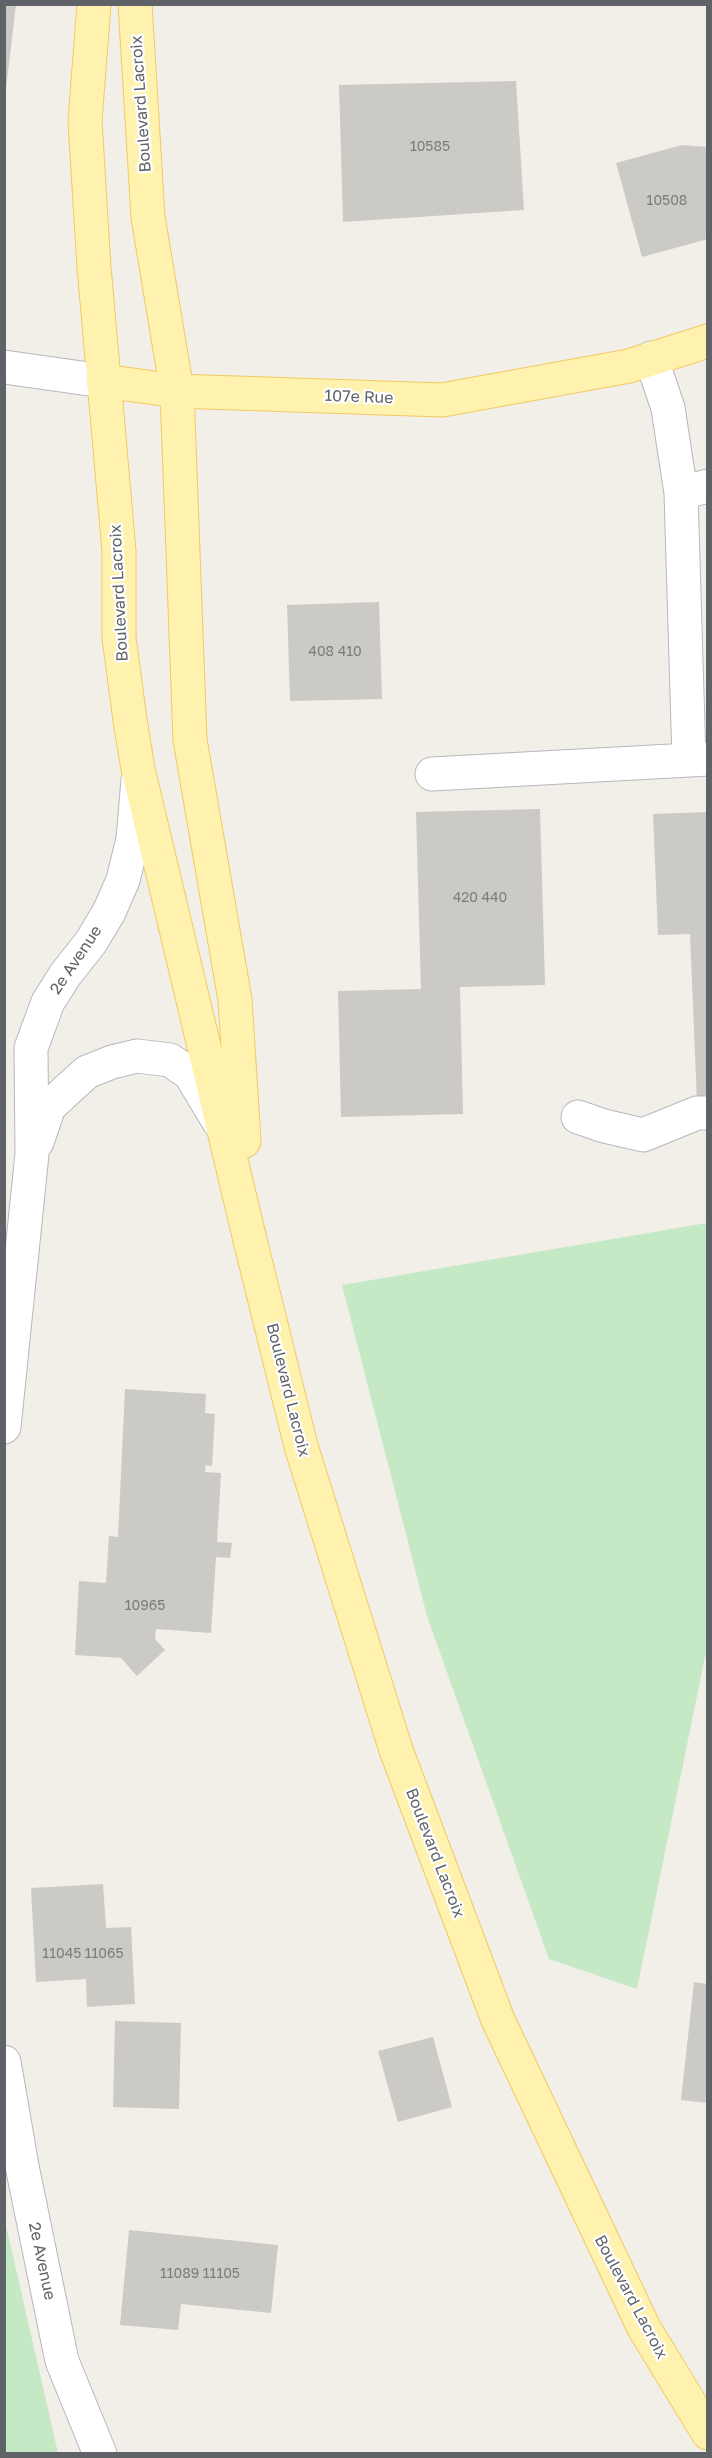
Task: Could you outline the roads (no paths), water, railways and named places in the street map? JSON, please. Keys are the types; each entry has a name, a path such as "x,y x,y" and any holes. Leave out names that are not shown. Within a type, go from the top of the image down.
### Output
{"main road":[{"name":"Boulevard Lacroix","path":"94,4 85,121 103,381 119,551 119,638 138,769 301,1446 393,1740 494,2009 589,2216 644,2328 708,2433"},
{"name":"Boulevard Lacroix","path":"135,4 148,217 177,391 190,740 235,1000 250,1240"},
{"name":"107e Rue","path":"103,381 177,391 442,400 629,366 708,341"}],"street":[{"path":"432,774 698,760 694,489 651,358"},
{"name":"107e Rue","path":"4,367 103,381"},
{"name":"2e Avenue","path":"4,1427 32,1155 31,1048 48,1002 65,975 91,942 109,912 123,880 133,839 138,769"},
{"name":"2e Avenue","path":"32,1155 50,1107 67,1090 87,1072 112,1062 137,1056 170,1060 190,1074 227,1136"},
{"path":"578,1117 643,1135 697,1113 708,1113"},
{"name":"2e Avenue","path":"4,2062 22,2166 62,2361 100,2454"}]}
